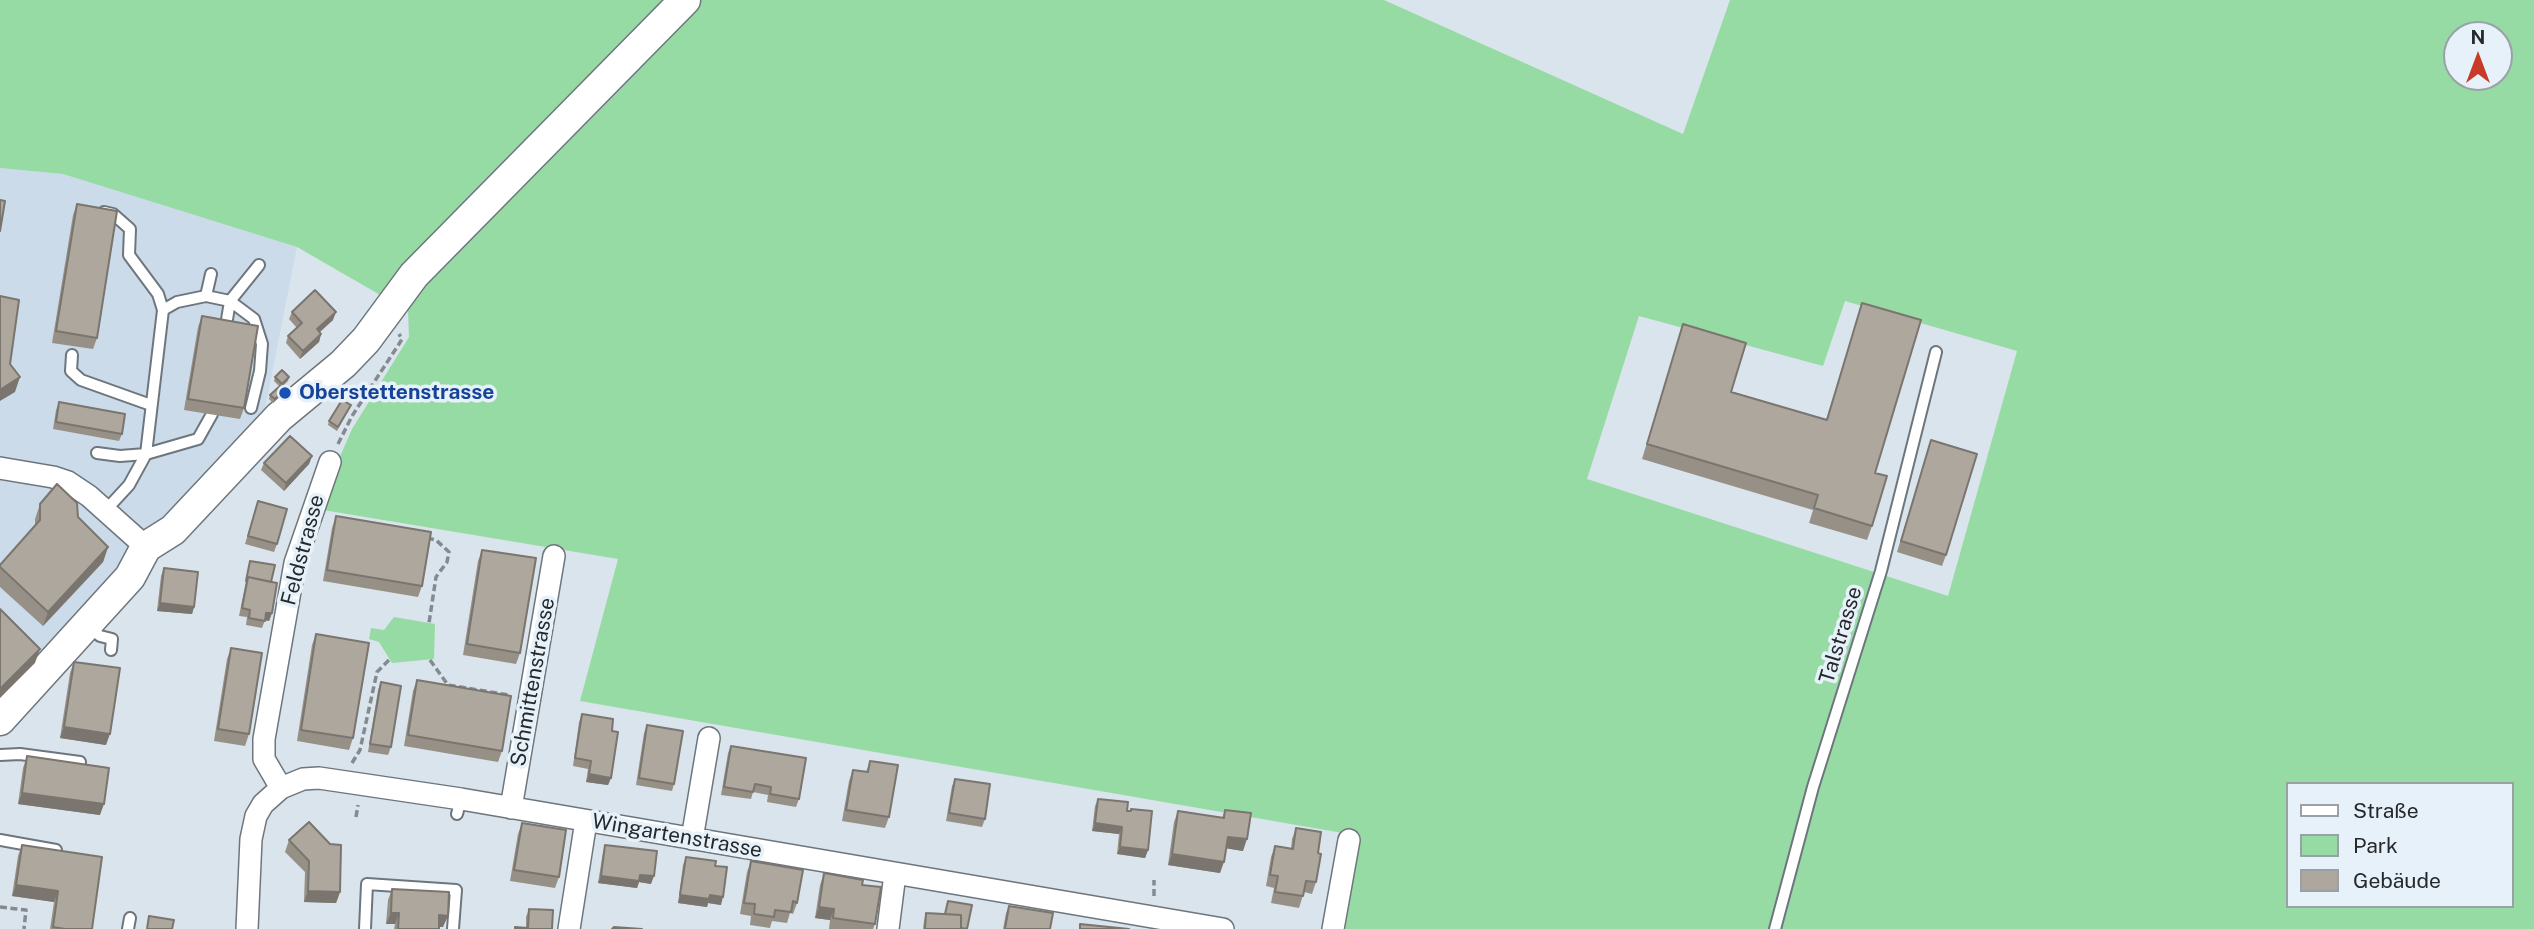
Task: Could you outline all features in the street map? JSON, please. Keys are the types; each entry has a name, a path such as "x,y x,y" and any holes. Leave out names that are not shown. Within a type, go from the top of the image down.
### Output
{"street":[{"path":"0,720 130,578 146,547 173,530 279,417 343,364 366,340 414,275 685,0"},
{"name":"Feldstrasse","path":"281,788 264,759 266,727 295,563 330,462"},
{"path":"0,468 68,482 146,547"},
{"name":"Schmittenstrasse","path":"511,808 554,556"},
{"path":"692,839 709,738"},
{"name":"Wingartenstrasse","path":"281,788 303,779 319,778 405,799 459,807 511,808 1223,929"},
{"path":"247,929 253,829 263,804 281,788"},
{"path":"569,929 586,821"},
{"path":"1333,929 1349,841"},
{"path":"888,929 895,873"}],"lane":[{"path":"91,210 113,214 130,229 129,255 158,294 163,310 146,454 129,485 104,511"},
{"path":"225,332 230,300 259,265"},
{"path":"206,296 211,274"},
{"path":"163,310 177,302 206,296 230,300 254,319 262,344 260,370 251,408"},
{"name":"Talstrasse","path":"1775,929 1813,787 1881,571 1937,352"},
{"path":"72,355 71,371 81,380 150,405"},
{"path":"97,453 120,456 146,454 198,439 212,414"},
{"path":"87,625 100,636 112,639 111,650"},
{"path":"0,755 20,754 80,762"},
{"path":"0,841 57,850"},
{"path":"365,929 368,884 456,890 453,929"}],"path":[{"path":"330,462 352,416 402,339 394,329"},
{"path":"424,538 436,540 449,552 447,562 436,577 429,623"},
{"path":"347,770 360,750 377,672 390,659"},
{"path":"430,660 448,685 530,698"},
{"path":"1153,905 1154,880"},
{"path":"0,906 26,910 24,929 17,927"}],"shaded area":[{"path":"0,168 63,174 297,247 264,414 0,699"}],"green space":[{"path":"0,0 1384,0 1683,134 1730,0 2534,0 2534,929 1345,929 1360,836 580,701 618,559 317,509 352,429 409,337 408,311 297,247 63,174 0,168","holes":["1845,301 2017,351 1948,596 1587,479 1639,316 1823,366"]},
{"path":"394,617 435,624 434,659 392,663 379,642 369,639 371,628 384,630"}],"building":[{"path":"0,200 5,201 0,231"},
{"path":"77,204 117,211 97,338 56,331"},
{"path":"315,290 336,312 317,329 321,334 303,351 288,336 302,323 292,312"},
{"path":"0,296 19,300 10,364 20,377 0,390"},
{"path":"1862,303 1921,320 1875,473 1887,476 1872,526 1814,508 1818,495 1647,444 1683,324 1746,343 1731,392 1827,420"},
{"path":"202,316 258,326 244,408 188,399"},
{"path":"282,370 289,377 282,384 275,377"},
{"path":"280,386 284,390 275,399 270,395"},
{"path":"342,400 351,405 338,427 329,421"},
{"path":"59,402 125,414 122,434 56,422"},
{"path":"290,436 312,456 286,483 264,463"},
{"path":"1931,440 1977,454 1946,555 1901,541"},
{"path":"57,484 77,503 78,517 108,547 48,612 0,565 40,520 40,504"},
{"path":"258,501 287,509 277,544 248,536"},
{"path":"336,516 431,532 422,586 327,570"},
{"path":"482,550 536,558 520,653 467,644"},
{"path":"250,561 275,565 271,582 248,577 246,581"},
{"path":"164,568 198,572 194,607 160,603"},
{"path":"248,577 277,583 272,613 266,613 265,621 249,618 250,610 242,608"},
{"path":"0,609 40,649 0,689"},
{"path":"316,634 369,643 353,738 301,730"},
{"path":"231,648 262,653 249,734 218,729"},
{"path":"74,662 120,668 110,734 64,727"},
{"path":"417,680 511,696 502,751 408,735"},
{"path":"381,682 401,686 391,747 370,744"},
{"path":"582,714 613,719 612,731 618,732 611,778 589,774 591,761 575,758"},
{"path":"647,725 683,731 674,784 639,778"},
{"path":"731,746 806,758 799,799 770,794 771,787 755,784 753,792 724,787"},
{"path":"27,756 109,768 104,804 22,793"},
{"path":"870,761 898,765 889,817 846,810 853,770 868,772"},
{"path":"955,779 990,784 985,819 949,813"},
{"path":"1098,799 1128,802 1127,811 1152,811 1148,850 1120,847 1122,827 1095,823"},
{"path":"1225,810 1251,813 1247,839 1228,837 1224,862 1172,854 1178,811 1224,818"},
{"path":"309,822 330,844 341,845 340,892 308,891 309,861 289,840"},
{"path":"522,823 566,830 559,877 514,870"},
{"path":"1296,828 1321,832 1318,853 1321,854 1316,882 1306,881 1303,896 1275,892 1278,876 1270,875 1275,846 1293,849"},
{"path":"22,845 102,857 92,929 53,927 58,891 16,885"},
{"path":"605,845 657,851 654,876 640,875 639,881 601,876"},
{"path":"686,857 716,861 715,866 727,867 723,897 710,895 709,899 680,895"},
{"path":"751,861 803,870 797,903 793,901 791,912 775,910 774,917 754,914 755,904 744,903"},
{"path":"824,873 863,880 862,885 881,887 875,924 833,918 834,909 819,907"},
{"path":"392,889 449,892 448,916 439,915 439,929 398,929 399,913 391,913"},
{"path":"948,901 972,905 967,929 961,928 961,915 945,914"},
{"path":"1009,906 1053,913 1050,929 1005,929"},
{"path":"529,909 553,910 552,929 515,929 528,928"},
{"path":"926,913 961,915 961,929 925,929"},
{"path":"149,916 174,920 172,929 147,929"},
{"path":"1080,924 1129,929 1080,929"}],"place":[{"name":"Oberstettenstrasse","path":"285,393"}]}
